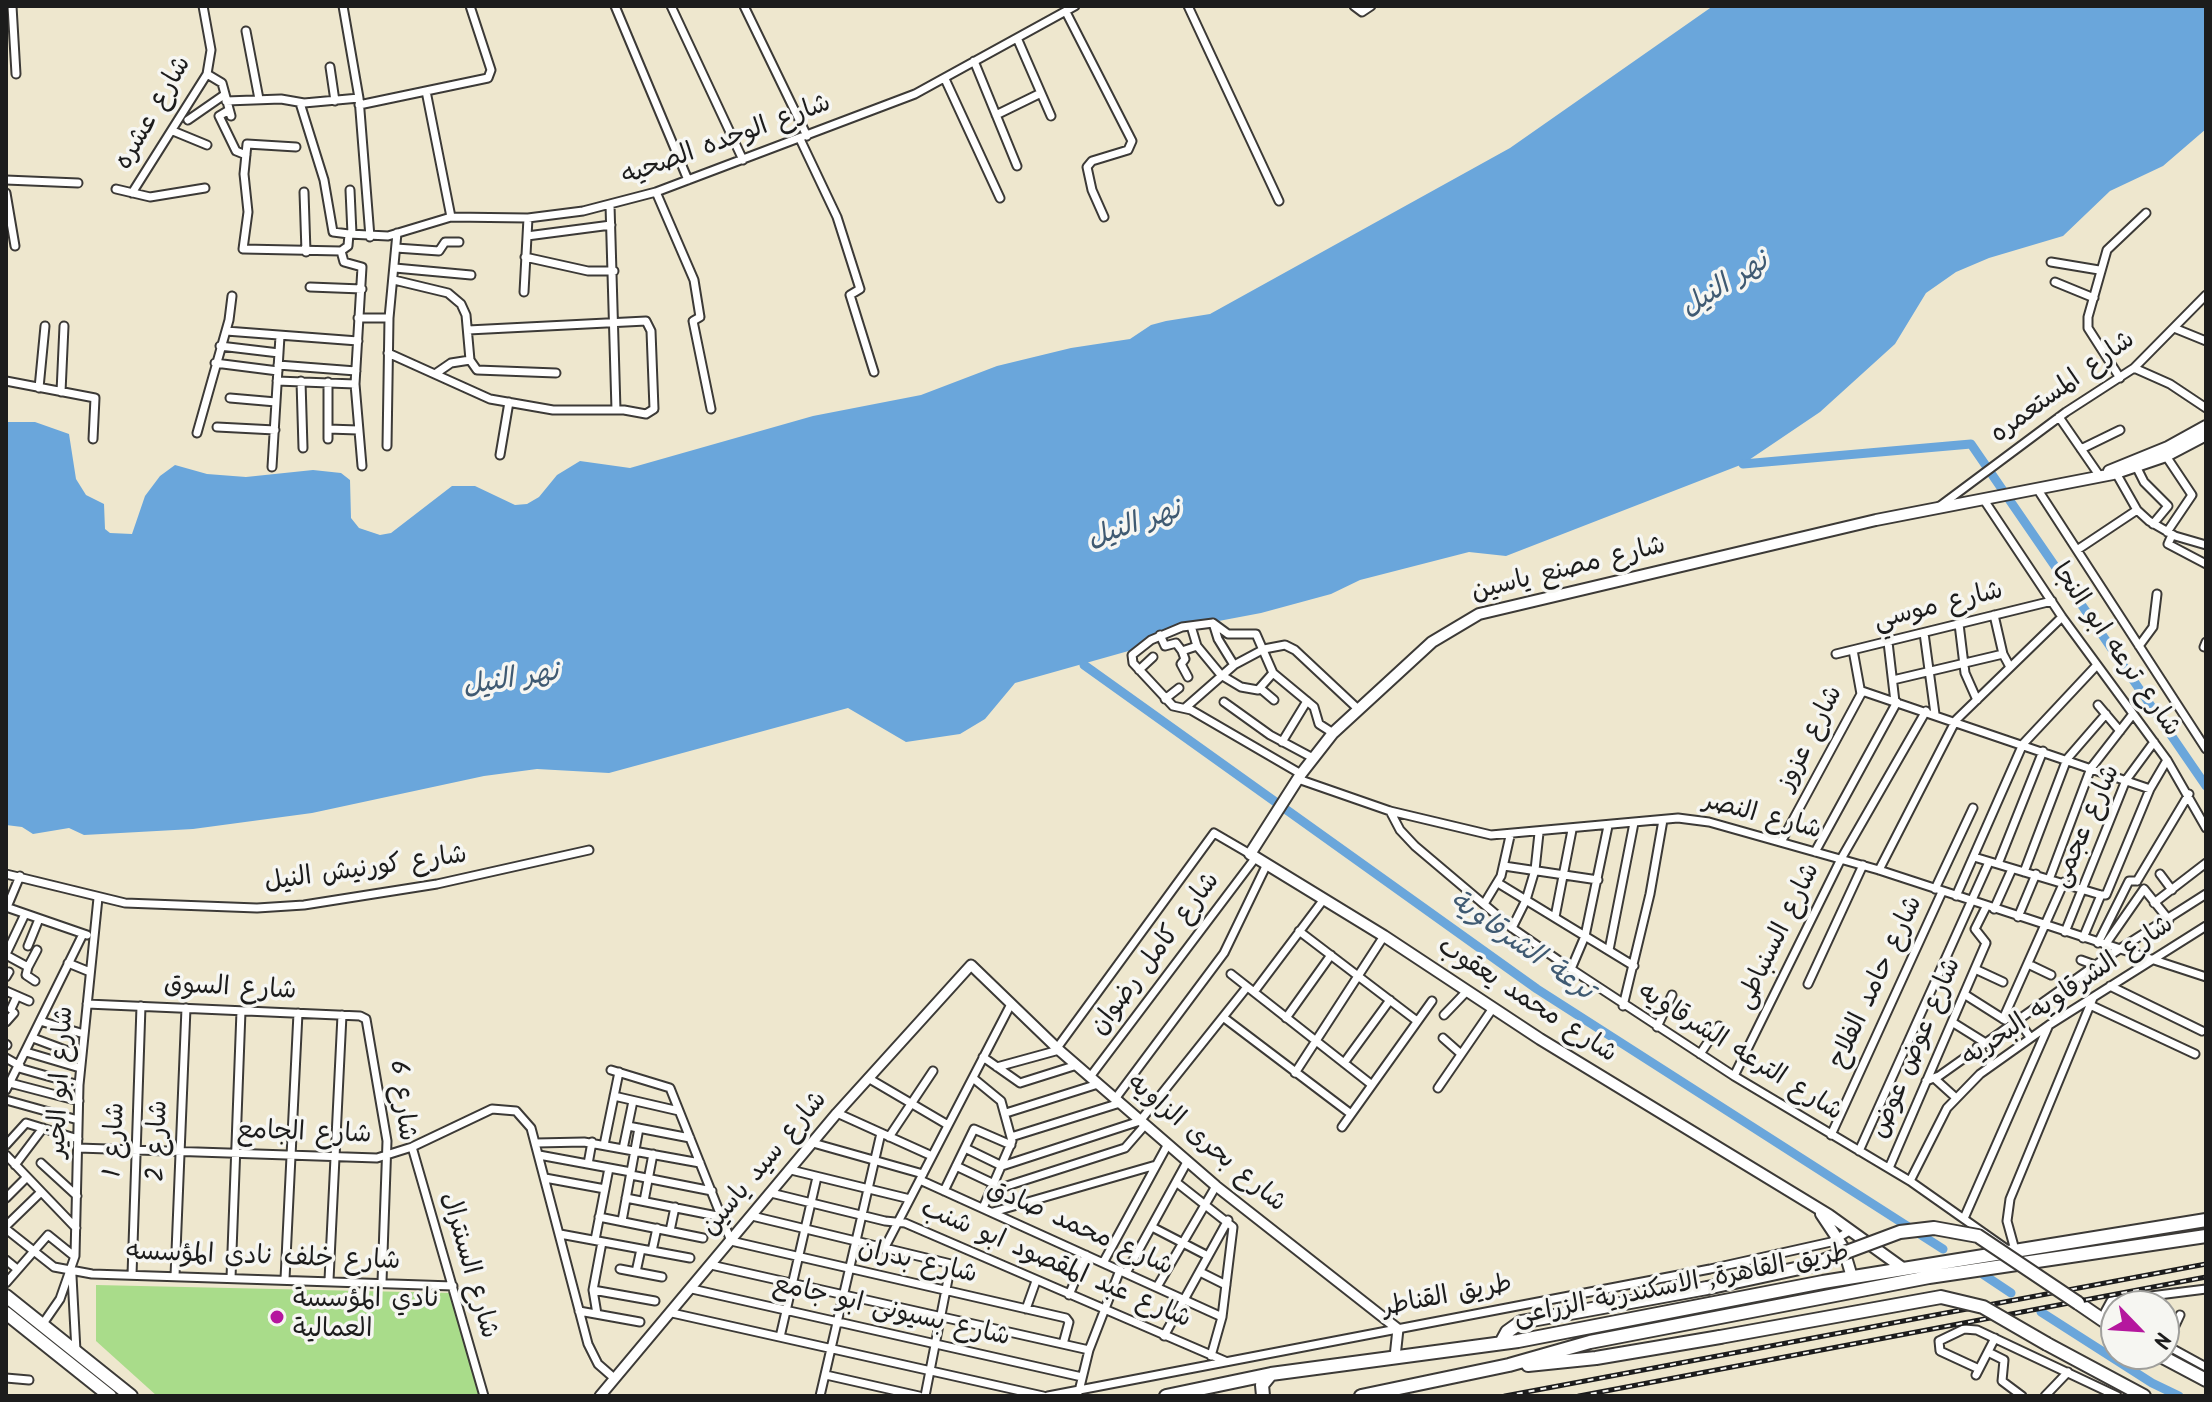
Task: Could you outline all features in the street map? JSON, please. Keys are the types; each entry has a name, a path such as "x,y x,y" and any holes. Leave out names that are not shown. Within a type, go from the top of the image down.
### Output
{"highway":[{"name":"طريق القاهرة, الاسكندرية الزراعى","path":"1166,1396 1271,1374 1501,1343 1852,1277 2206,1220"},
{"path":"1501,1343 1507,1332 1521,1322 1809,1266 1900,1232 1945,1228 1988,1241 2100,1318"},
{"name":"طريق القاهرة, الاسكندرية الزراعى","path":"1361,1396 1509,1365 1590,1342 1929,1277 2206,1236"},
{"path":"6,1296 131,1396"},
{"path":"1509,1365 1596,1358 1941,1297 1983,1307 2144,1396"},
{"path":"6,1313 110,1396"},
{"path":"2180,1361 2206,1380"},
{"path":"1263,1396 1262,1385 1271,1374"}],"main road":[{"path":"2107,474 2113,467 2168,447 2206,426"},
{"path":"2107,474 2166,456 2206,435"},
{"name":"شارع مصنع ياسين","path":"1253,856 1300,776 1333,733 1432,642 1479,614 1938,507 2025,493 2107,474"},
{"name":"شارع محمد يعقوب","path":"1253,856 1851,1230 1904,1269"},
{"name":"شارع محمد يعقوب","path":"1814,1207 1838,1239 1852,1277"}],"street":[{"path":"12,6 16,74"},
{"name":"شارع عشره","path":"132,193 207,74 211,50 203,6"},
{"path":"343,6 359,101 370,237"},
{"path":"188,120 225,98 300,103 359,101 483,80 491,70 470,6"},
{"path":"615,6 688,180"},
{"path":"671,6 743,160"},
{"path":"744,6 837,217 860,289 850,295 874,372"},
{"name":"شارع الوحده الصحيه","path":"351,234 370,237 397,233 451,217 528,218 610,205 656,192 915,94 1075,6"},
{"path":"1188,6 1279,201"},
{"path":"1354,6 1362,12 1371,6"},
{"path":"1066,12 1132,141 1128,150 1092,161 1087,167 1092,190 1104,217"},
{"path":"246,31 259,99"},
{"path":"1017,38 1051,116"},
{"path":"974,61 1017,166"},
{"path":"330,67 335,101"},
{"path":"207,74 220,79 230,113 219,116 236,151 246,155"},
{"path":"945,79 1000,198"},
{"path":"426,91 451,217"},
{"path":"996,115 1041,93"},
{"path":"300,103 324,180 333,232 351,234"},
{"path":"173,131 207,145"},
{"path":"296,147 249,142 246,155 248,212 243,249 341,251 348,246 351,234 350,190"},
{"path":"6,180 78,183"},
{"path":"116,189 150,197 205,188"},
{"path":"304,192 306,252"},
{"path":"656,192 694,280 700,317 693,321 711,409"},
{"path":"6,193 15,246"},
{"path":"610,205 616,410"},
{"path":"2120,378 2088,328 2099,270 2108,247 2146,213"},
{"path":"524,292 528,218"},
{"path":"527,236 611,225"},
{"path":"387,446 389,318 397,233"},
{"path":"396,248 439,251 445,242 459,242"},
{"path":"341,251 344,262 362,267 355,384 362,466"},
{"path":"525,257 588,271 614,271"},
{"path":"2051,262 2099,270"},
{"path":"395,268 471,275"},
{"path":"394,280 448,293 461,304 468,330 470,360 477,370 556,373"},
{"path":"2055,282 2094,298"},
{"path":"310,287 362,289"},
{"name":"شارع المستعمره","path":"1938,507 2059,417 2134,368 2206,295"},
{"path":"197,433 226,331 232,296"},
{"path":"358,318 389,318"},
{"path":"388,353 478,395 509,402 553,410 650,413 655,405 650,326 642,320 468,330"},
{"path":"39,388 45,326"},
{"path":"61,392 64,326"},
{"path":"2174,328 2206,341"},
{"path":"226,331 358,341"},
{"path":"272,467 280,336"},
{"path":"220,346 279,353"},
{"path":"435,374 451,363 470,360"},
{"path":"215,363 356,371"},
{"path":"2134,368 2170,384 2206,408"},
{"path":"6,381 95,398 93,439"},
{"path":"277,381 355,384"},
{"path":"301,381 303,448"},
{"path":"328,382 328,439"},
{"path":"230,398 276,402"},
{"path":"500,455 509,402"},
{"path":"2059,417 2081,449 2153,524 2206,545"},
{"path":"217,427 275,430"},
{"path":"328,429 358,430"},
{"path":"2081,449 2120,430"},
{"path":"2166,456 2192,495 2170,533 2168,544 2206,564"},
{"path":"2136,466 2144,482 2168,506 2153,524"},
{"path":"2038,490 2206,749"},
{"name":"شارع ترعه ابو النجا","path":"1984,500 2062,617 2167,760 2206,828"},
{"path":"2077,550 2137,510"},
{"path":"2139,646 2153,627 2157,594"},
{"name":"شارع موسي","path":"1836,654 2052,601"},
{"path":"1994,615 2003,654 2010,667"},
{"path":"1879,870 1956,720 2062,617"},
{"path":"1213,623 1218,639 1234,665"},
{"path":"1179,688 1165,699 1130,657 1160,635 1191,626 1213,623 1228,634 1254,633 1273,673 1317,710 1319,724 1333,733"},
{"path":"1959,624 1967,683 1977,700"},
{"path":"1191,626 1197,646 1221,675 1246,688 1261,689 1274,700"},
{"path":"1924,633 1930,712"},
{"path":"1160,635 1165,646 1176,643 1182,651 1185,658 1181,664 1188,677"},
{"path":"1815,852 1896,702 1888,642"},
{"path":"1182,651 1197,646"},
{"path":"1185,708 1234,665 1264,649 1290,647 1358,709"},
{"name":"شارع عزوز","path":"1781,842 1862,691 1853,650"},
{"path":"1893,680 2003,654"},
{"path":"1139,670 1153,657"},
{"path":"1956,896 2023,744 2097,665"},
{"path":"1261,689 1273,673"},
{"path":"1862,691 1956,720 2150,789"},
{"name":"شارع النصر","path":"1165,699 1177,709 1185,708 1261,750 1300,776 1390,811 1472,831 1510,836 1694,818 1863,865 2206,977"},
{"path":"1282,742 1307,701"},
{"path":"1224,702 1270,735 1313,758"},
{"path":"2098,705 2120,731"},
{"name":"شارع السنباطى","path":"1734,1076 1841,859 1930,712"},
{"path":"2024,872 2067,759 2106,714"},
{"path":"2050,877 2091,768 2133,714"},
{"path":"1261,750 1270,735"},
{"name":"شارع عجمى","path":"2065,932 2126,780 2154,742"},
{"path":"1859,1151 1970,901 1993,863 2043,751"},
{"path":"1974,857 2106,895 2150,789 2167,760"},
{"path":"2137,881 2189,794"},
{"name":"شارع حامد الفلاح","path":"1831,1135 1973,808"},
{"name":"شارع الترعه الشرقاويه","path":"1390,811 1408,839 1512,928 1623,1006 1910,1181 2012,1250"},
{"path":"1623,1006 1663,820"},
{"path":"1609,950 1634,823"},
{"path":"1571,969 1585,936 1608,826"},
{"path":"1555,917 1566,875 1572,830"},
{"name":"شارع محمد يعقوب","path":"1058,1049 1214,833 1253,856"},
{"path":"1512,928 1526,900 1535,870 1539,833"},
{"path":"1484,904 1498,883 1510,836"},
{"name":"شارع كورنيش النيل","path":"6,874 98,898 169,907 304,905 437,884 589,850"},
{"name":"شارع كامل رضوان","path":"1094,1081 1253,856"},
{"path":"2154,903 2206,863"},
{"path":"944,1191 973,1131 978,1129 1011,1141 1118,1101 1224,953 1267,864"},
{"path":"1808,984 1863,865"},
{"path":"1504,866 1598,880"},
{"path":"2184,866 2190,875"},
{"path":"1990,908 2012,869"},
{"path":"2018,917 2036,874"},
{"path":"2160,874 2172,890"},
{"path":"20,876 7,907 94,938"},
{"path":"2102,944 2130,880 2137,881 2169,920"},
{"path":"2010,1020 2028,964 2064,882"},
{"path":"1498,883 1634,966"},
{"path":"2102,944 2144,889"},
{"path":"1955,1097 1930,1080 2010,1020 2206,894"},
{"path":"2083,938 2101,895"},
{"name":"شارع ابو الخير","path":"42,1325 60,1299 75,1256 80,1068 98,898"},
{"path":"956,1166 993,1187 1125,1148 1223,1017 1324,899"},
{"path":"2120,900 2132,906"},
{"name":"شارع عوض عوض","path":"1889,1168 1930,1080 1987,940 1975,931 1990,908"},
{"path":"25,914 6,954 28,967"},
{"path":"28,946 39,919"},
{"name":"شارع الشرقاويه البحريه","path":"1910,1181 1955,1097 1992,1065 2030,1037 2205,928"},
{"path":"1299,931 1417,1021"},
{"path":"79,1101 8,1086 83,934"},
{"path":"1295,1073 1384,936"},
{"path":"35,981 26,975 37,950"},
{"path":"1286,1018 1331,955"},
{"path":"2081,960 2095,965"},
{"path":"68,963 90,972"},
{"path":"2028,964 2051,975"},
{"name":"شارع بحرى الزاويه","path":"971,965 1058,1049 1187,1162 1398,1329"},
{"name":"شارع سيد ياسين","path":"600,1396 837,1113 971,965"},
{"path":"1975,969 2003,982"},
{"path":"1231,974 1372,1085"},
{"path":"2110,986 2202,1031"},
{"path":"6,991 29,1001"},
{"path":"1444,1015 1467,991"},
{"path":"1964,994 2010,1020 2030,1037"},
{"path":"1657,1027 1672,995"},
{"path":"6,1022 17,996"},
{"path":"1344,1063 1390,1000"},
{"path":"1342,1127 1432,1001"},
{"path":"2012,1250 2007,1221 2010,1199 2092,1001 2195,1054"},
{"name":"شارع السوق","path":"87,1004 342,1015 364,1017 368,1023"},
{"path":"884,1249 1011,1004"},
{"name":"شارع 1","path":"132,1275 141,1006"},
{"name":"شارع 2","path":"175,1276 186,1008"},
{"path":"1438,1088 1493,1008"},
{"path":"231,1278 241,1011"},
{"path":"285,1279 298,1013"},
{"path":"329,1280 342,1015"},
{"path":"1223,1017 1351,1114"},
{"path":"40,1021 84,1034"},
{"path":"1952,1022 1980,1044 1992,1065"},
{"name":"شارع 6","path":"368,1023 386,1126 382,1282"},
{"path":"1965,1216 2049,1025"},
{"path":"1700,1054 1719,1026"},
{"path":"33,1038 81,1056"},
{"path":"1443,1038 1461,1054"},
{"path":"997,1067 1058,1049"},
{"path":"26,1052 80,1068"},
{"path":"983,1057 1020,1083 1077,1065"},
{"path":"6,1058 19,1067 79,1085"},
{"path":"604,1145 614,1096 615,1071 666,1085 731,1241"},
{"path":"822,1395 836,1321 875,1161 885,1135 933,1071"},
{"path":"868,1078 948,1125"},
{"path":"973,1078 1001,1101 1011,1141 983,1208"},
{"path":"1006,1113 1094,1081"},
{"path":"614,1096 679,1111"},
{"path":"6,1100 78,1120"},
{"path":"623,1149 633,1101"},
{"name":"شارع الجامع","path":"43,1128 78,1144 136,1150 387,1157 500,1108 522,1115 536,1143 592,1354 614,1378"},
{"path":"837,1113 932,1156"},
{"path":"6,1145 24,1123 43,1128 6,1171"},
{"path":"965,1148 1002,1166 1143,1123"},
{"path":"628,1126 690,1138"},
{"path":"622,1221 639,1128"},
{"path":"588,1164 592,1142"},
{"path":"536,1143 592,1142 700,1163"},
{"name":"شارع محمد صادق","path":"813,1143 921,1177 944,1191 1222,1317"},
{"path":"1103,1263 1168,1144"},
{"name":"شارع السنترال","path":"412,1147 484,1396"},
{"path":"644,1201 653,1154"},
{"path":"6,1155 76,1228"},
{"path":"539,1155 712,1191"},
{"path":"1079,1391 1103,1310 1187,1162"},
{"path":"41,1163 77,1196"},
{"path":"992,1213 1156,1165"},
{"path":"597,1314 593,1290 599,1217 609,1168"},
{"path":"791,1170 910,1199"},
{"path":"6,1198 27,1177"},
{"path":"780,1337 817,1177"},
{"path":"545,1178 605,1189"},
{"path":"1176,1182 1228,1220 1233,1230 1222,1317 1211,1356"},
{"path":"1157,1287 1216,1186"},
{"path":"6,1228 41,1192"},
{"name":"شارع عبد المقصود ابو شنب","path":"771,1193 862,1216 898,1221 1227,1362"},
{"path":"626,1198 722,1217"},
{"path":"670,1231 675,1207"},
{"path":"752,1216 948,1263 952,1269 922,1396 826,1375"},
{"path":"599,1217 703,1238"},
{"path":"1164,1336 1228,1220"},
{"path":"1152,1227 1208,1256"},
{"name":"شارع خلف نادى المؤسسه","path":"6,1228 31,1252 54,1267 72,1270 132,1275 453,1286"},
{"path":"652,1251 657,1228"},
{"name":"طريق القناطر","path":"1046,1396 1710,1269 1838,1239 1851,1230"},
{"path":"560,1234 690,1258"},
{"path":"6,1283 47,1236 75,1256"},
{"name":"شارع بدران","path":"731,1241 1067,1318 1063,1344"},
{"path":"636,1272 641,1249"},
{"path":"1069,1295 1086,1255"},
{"path":"6,1260 17,1269"},
{"path":"711,1265 1089,1350"},
{"path":"620,1269 662,1277"},
{"name":"شارع ابو الخير","path":"72,1270 76,1352"},
{"path":"1200,1272 1226,1285"},
{"path":"1026,1309 1036,1281"},
{"name":"شارع بسيونى ابو جامع","path":"692,1289 1082,1377"},
{"path":"2180,1292 2206,1289"},
{"path":"593,1290 655,1301"},
{"path":"579,1311 640,1322"},
{"path":"672,1313 1046,1396"},
{"path":"1395,1357 1400,1334 1398,1329"},
{"path":"1995,1338 1978,1372 1938,1346 1941,1339 1967,1329 1995,1338 2111,1395"},
{"path":"1988,1352 2004,1360 2002,1381 2022,1396"},
{"path":"2180,1354 2205,1363"},
{"path":"2045,1396 2068,1372"},
{"path":"6,1378 29,1380"}],"green space":[{"name":"نادي المؤسسة العمالية","path":"96,1285 452,1293 479,1396 157,1396 96,1341"}],"water":[{"name":"نهر النيل","path":"1713,6 2206,6 2206,129 2163,166 2110,191 2063,236 1989,258 1956,272 1926,293 1895,344 1820,412 1743,464 1506,556 1469,552 1360,580 1331,594 1261,613 1155,633 1132,650 1015,683 985,719 960,734 906,742 848,708 609,773 537,769 484,776 312,813 193,829 84,835 69,828 33,834 22,827 6,825 6,422 35,422 69,434 76,479 86,495 104,504 105,529 110,533 132,534 145,496 160,476 175,465 207,474 246,477 313,470 341,473 350,480 351,518 359,528 380,535 391,533 452,486 475,486 515,505 527,504 539,497 557,475 580,461 630,468 813,416 921,395 997,366 1071,348 1130,339 1151,325 1166,321 1210,314 1510,148"}],"waterway":[{"path":"1743,464 1971,444 2206,786"},
{"name":"ترعة الشرقاوية","path":"1084,665 1537,989 1943,1249"},
{"name":"ترعة الشرقاوية","path":"1984,1275 2011,1293"},
{"name":"ترعة الشرقاوية","path":"2041,1312 2152,1383 2179,1396"}],"railway":[{"path":"1505,1396 2206,1264"},
{"path":"1579,1396 2206,1277"}],"place":[{"name":"نادي المؤسسة العمالية","path":"277,1317"}]}
